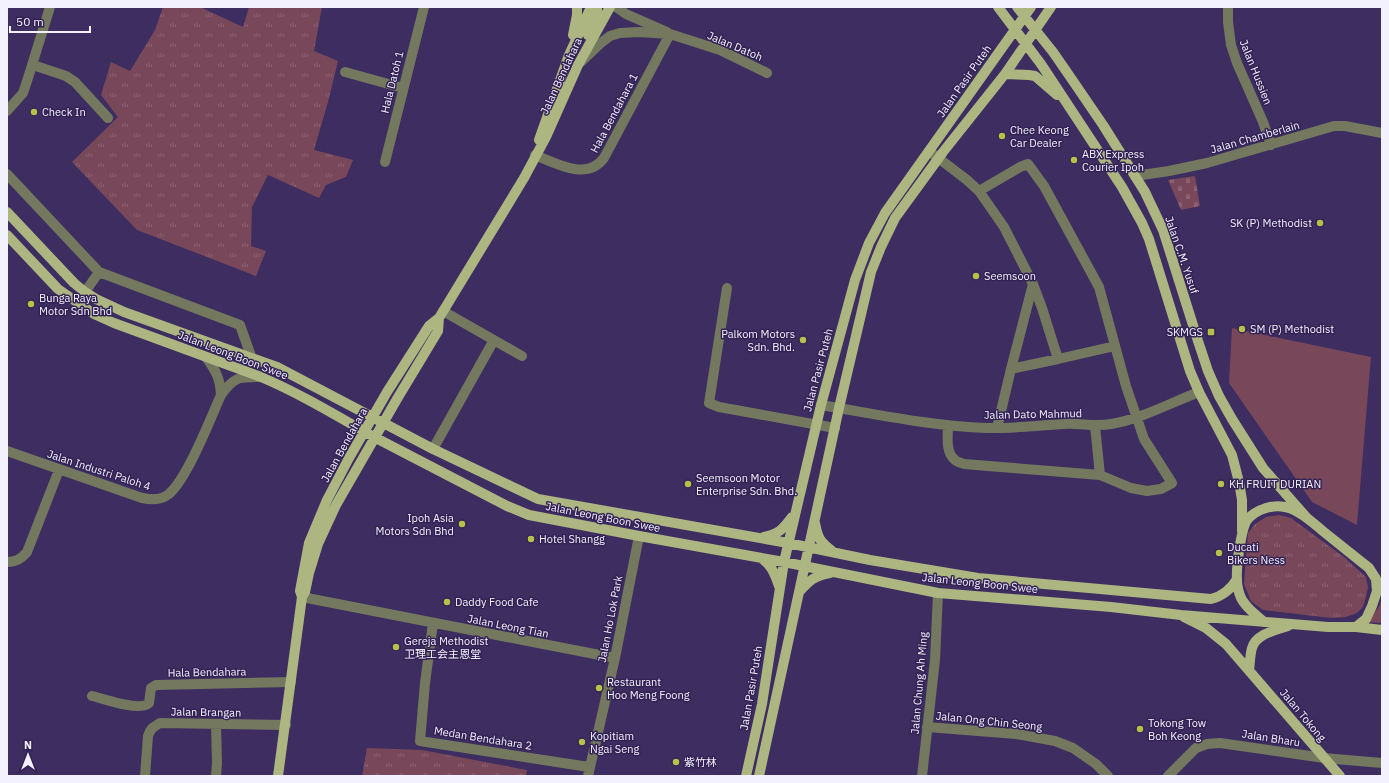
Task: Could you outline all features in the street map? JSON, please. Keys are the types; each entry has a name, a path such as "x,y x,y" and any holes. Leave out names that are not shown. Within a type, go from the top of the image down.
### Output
{"main road":[{"path":"569,54 577,15 577,7"},
{"path":"578,65 597,13 593,7"},
{"name":"Jalan Bendahara","path":"535,155 540,135 569,54 593,7"},
{"name":"Jalan Bendahara","path":"278,776 302,597 305,592 318,544 325,527 374,427 438,331 441,315 524,178 535,155 546,138 578,65 610,7"},
{"path":"998,7 1041,64 1122,187 1149,239 1190,370 1199,392 1232,455 1240,488 1242,531 1237,579 1240,596 1246,607 1264,622 1356,627 1382,630"},
{"name":"Jalan C.M. Yusuf","path":"1017,7 1053,52 1099,119 1145,192 1163,230 1208,371 1219,396 1263,468 1307,518"},
{"name":"Jalan Pasir Puteh","path":"746,776 762,704 779,587 788,543 821,405 855,280 869,243 885,213 1031,7"},
{"path":"759,776 839,408 872,272 881,247 895,218 939,158 1005,74 1051,7"},
{"path":"1024,16 1026,44"},
{"path":"1005,74 1035,76 1069,106"},
{"name":"Jalan Leong Boon Swee","path":"7,212 74,283 85,292 124,312 250,356 277,367 507,506 529,515 784,562 938,593 1111,607 1264,622"},
{"name":"Jalan Leong Boon Swee","path":"7,235 58,289 94,314 114,323 261,377 374,427 433,449 538,499 808,546 870,560 978,578 1211,600 1218,598 1231,588 1237,579"},
{"path":"1242,531 1247,520 1257,512 1276,506 1288,507 1307,518 1369,568 1382,576"},
{"path":"759,538 776,534 785,528 795,514"},
{"path":"815,519 817,534 821,542 833,552"},
{"path":"759,558 770,566 779,587"},
{"path":"1356,627 1366,619 1377,592 1376,579 1369,568"},
{"path":"798,594 808,581 818,575 834,572"},
{"name":"Jalan Tokong","path":"1181,615 1206,628 1226,644 1338,775"},
{"path":"1249,670 1252,646 1258,638 1294,624"}],"street":[{"path":"7,111 23,93 50,7"},
{"name":"Hala Datoh 1","path":"385,162 424,7"},
{"name":"Jalan Datoh","path":"616,7 626,14 663,29 670,34"},
{"name":"Jalan Hussien","path":"1228,7 1229,35 1231,45 1271,145"},
{"name":"Jalan Datoh","path":"578,65 610,36 620,33 639,32 670,34 720,50 767,73"},
{"name":"Hala Bendahara 1","path":"535,155 568,168 581,170 591,169 599,165 670,34"},
{"path":"33,65 66,76 75,82 108,118"},
{"path":"345,72 403,88"},
{"name":"Jalan Chamberlain","path":"1135,176 1205,164 1334,126 1345,126 1382,133"},
{"path":"929,151 979,191 1004,228 1033,284 1058,359"},
{"path":"948,425 948,445 950,454 955,460 964,464 1100,475 1131,488 1147,491 1161,489 1172,483 1144,439 1126,386 1099,287 1044,186 1028,164 1020,167 979,191"},
{"name":"Jalan Leong Boon Swee","path":"7,174 98,272 240,325 250,356"},
{"path":"85,292 98,272"},
{"path":"997,428 1033,284"},
{"path":"728,288 709,403 720,407 835,428"},
{"path":"441,315 494,340 522,356"},
{"path":"433,449 494,340"},
{"path":"1011,369 1115,346"},
{"path":"206,357 218,375 221,396"},
{"name":"Jalan Industri Paloh 4","path":"7,451 142,498 159,499 174,489 190,462 221,396 232,381 246,377 261,377"},
{"name":"Jalan Dato Mahmud","path":"821,405 948,425 997,428 1067,424 1095,426 1111,424 1137,417 1199,392"},
{"path":"1095,426 1100,475"},
{"path":"7,562 14,562 22,559 27,552 59,470"},
{"name":"Jalan Ho Lok Park","path":"588,771 615,658 639,536"},
{"name":"Jalan Chung Ah Ming","path":"922,776 935,660 938,593"},
{"name":"Jalan Leong Tian","path":"302,597 615,658"},
{"name":"Medan Bendahara 2","path":"433,623 425,683 420,741 588,771"},
{"name":"Hala Bendahara","path":"92,696 124,704 144,706 149,703 151,688 156,685 291,682"},
{"name":"Jalan Brangan","path":"145,776 148,736 154,726 168,723 286,725"},
{"path":"216,724 216,776"},
{"name":"Jalan Ong Chin Seong","path":"927,726 1016,734 1055,741 1073,748 1096,764 1108,776"},
{"name":"Jalan Bharu","path":"1168,776 1196,748 1207,744 1220,743 1324,758 1382,763"}],"green space":[{"path":"163,7 200,7 243,27 249,7 322,7 314,51 338,61 314,150 353,160 346,177 326,185 319,198 268,175 252,207 251,246 266,251 256,276 137,230 72,162 118,117 101,95 111,62 130,71 155,30"},
{"path":"1195,176 1200,206 1181,210 1168,180"},
{"path":"1232,328 1371,357 1357,525 1312,502 1229,383"},
{"path":"1279,515 1291,518 1344,557 1366,577 1368,587 1366,597 1363,607 1357,613 1346,617 1331,618 1263,610 1251,601 1244,584 1248,533 1255,524 1266,517"},
{"path":"1382,596 1382,623 1368,622 1380,605"},
{"path":"367,748 422,750 527,770 526,776 362,776"}],"place":[{"name":"Check In","path":"34,112"},
{"name":"Chee Keong Car Dealer","path":"1002,136"},
{"name":"ABX Express Courier Ipoh","path":"1074,160"},
{"name":"SK (P) Methodist","path":"1320,223"},
{"name":"Seemsoon","path":"976,276"},
{"name":"Bunga Raya Motor Sdn Bhd","path":"31,304"},
{"name":"SM (P) Methodist","path":"1242,329"},
{"name":"SKMGS","path":"1211,332"},
{"name":"Palkom Motors Sdn. Bhd.","path":"803,340"},
{"name":"Seemsoon Motor Enterprise Sdn. Bhd.","path":"688,484"},
{"name":"KH FRUIT DURIAN","path":"1221,484"},
{"name":"Ipoh Asia Motors Sdn Bhd","path":"462,524"},
{"name":"Hotel Shangg","path":"531,539"},
{"name":"Ducati Bikers Ness","path":"1219,553"},
{"name":"Daddy Food Cafe","path":"447,602"},
{"name":"Gereja Methodist 卫理工会主恩堂","path":"396,647"},
{"name":"Restaurant Hoo Meng Foong","path":"599,688"},
{"name":"Tokong Tow Boh Keong","path":"1140,729"},
{"name":"Kopitiam Ngai Seng","path":"582,742"},
{"name":"紫竹林","path":"676,762"}]}
